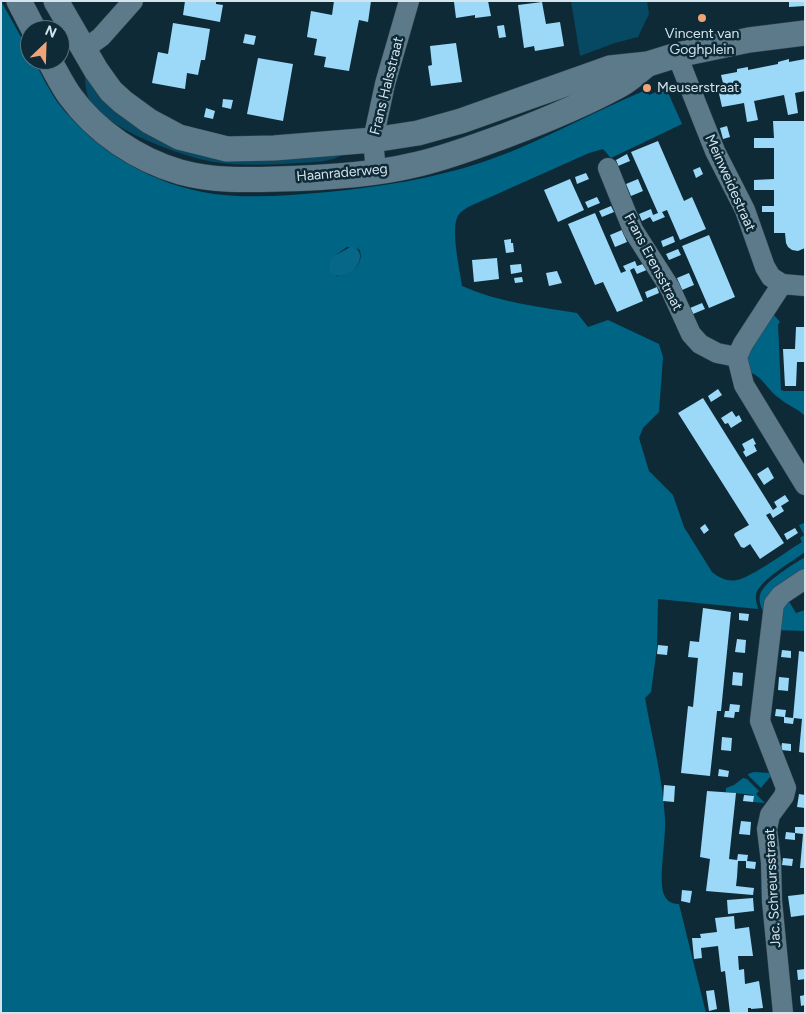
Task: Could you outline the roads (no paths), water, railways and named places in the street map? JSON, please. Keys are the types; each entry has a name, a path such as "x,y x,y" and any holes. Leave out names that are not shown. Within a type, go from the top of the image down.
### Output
{"street":[{"path":"19,1 29,20"},
{"name":"Haanraderweg","path":"56,1 83,50 112,91 123,102 149,121 179,137 227,149 274,148 373,140 418,133 461,122 610,68 648,64 677,54 749,40 805,33"},
{"path":"83,50 101,37 134,1"},
{"name":"Frans Halsstraat","path":"376,171 373,140 385,84 409,1"},
{"name":"Haanraderweg","path":"70,56 83,50"},
{"name":"Meinweidestraat","path":"677,54 715,151 746,210 765,267 771,276 782,284"},
{"name":"Haanraderweg","path":"55,70 69,95 82,112 111,137 135,153 180,172 229,180 306,178 376,171 412,166 443,158 538,123 620,86 648,64"},
{"name":"Frans Erensstraat","path":"608,168 633,230 670,288 691,334 700,344 717,353 737,357"},
{"path":"805,286 782,284 743,344 737,357 744,385 805,486"},
{"name":"Jac. Schreursstraat","path":"783,1013 767,829 770,815 784,796 786,788 760,721 774,604 781,594 805,579"}],"place":[{"name":"Vincent van Goghplein","path":"702,18"},
{"name":"Meuserstraat","path":"647,88"}]}
